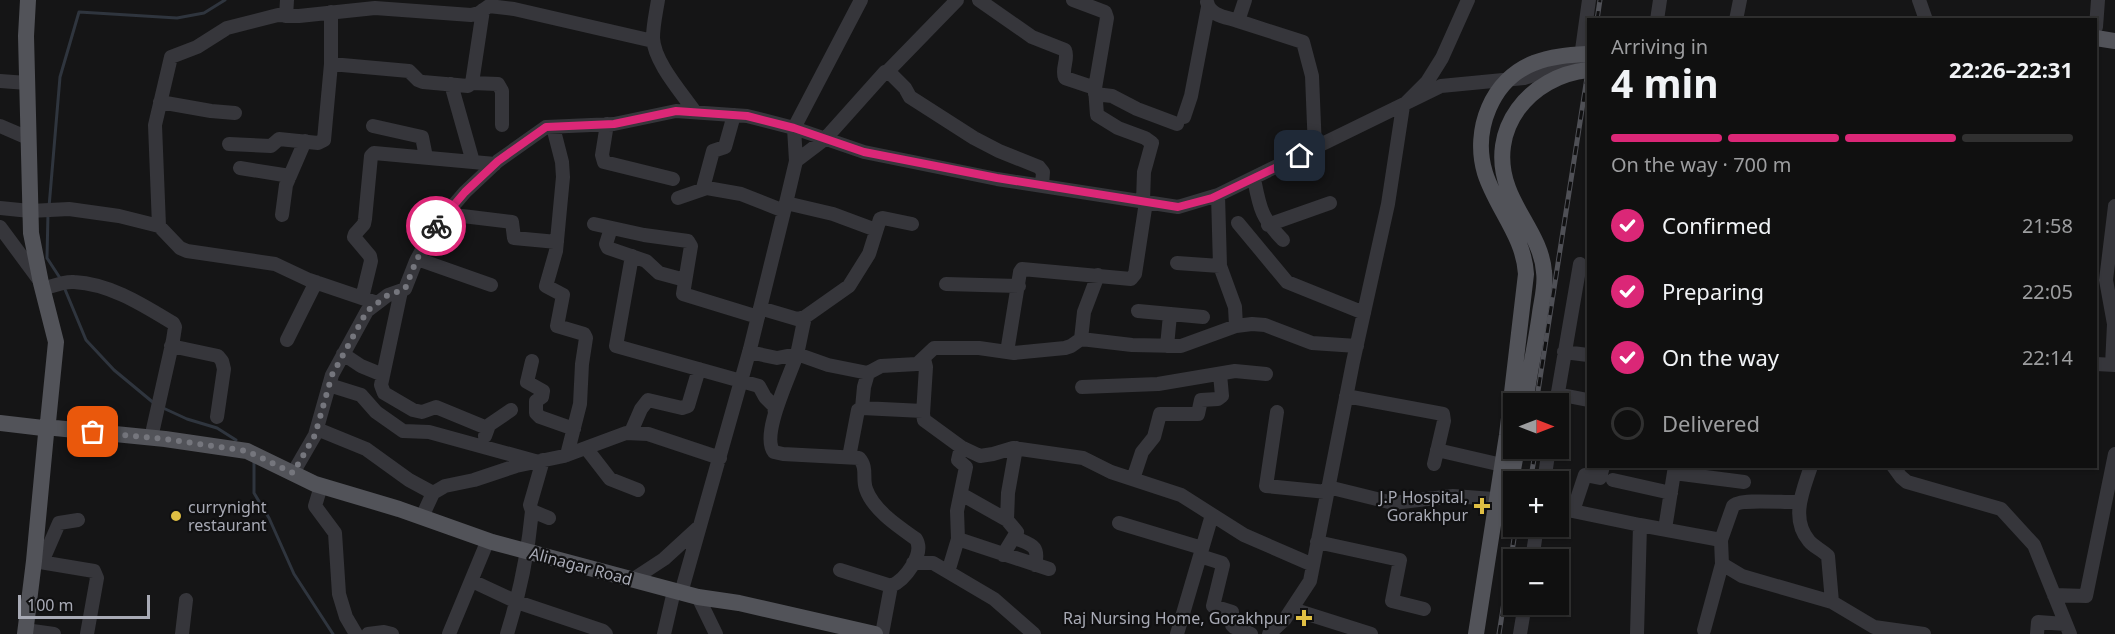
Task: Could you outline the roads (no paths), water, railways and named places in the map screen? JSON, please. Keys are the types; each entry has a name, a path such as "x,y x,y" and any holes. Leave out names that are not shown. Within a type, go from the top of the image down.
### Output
{"main road":[{"path":"25,632 38,562 56,342 31,233 26,36 28,0"},
{"path":"2097,27 2115,30"},
{"path":"2097,38 2115,41"},
{"path":"1521,393 1526,265 1515,234 1485,173 1482,158 1482,128 1485,114 1492,100 1505,82 1516,72 1535,62 1550,58 1587,54"},
{"path":"1521,393 1537,335 1545,282 1539,249 1507,184 1503,166 1506,134 1519,107 1536,89 1566,73 1587,70"},
{"name":"Alinagar Road","path":"0,423 151,438 247,451 321,486 528,552 698,597 739,603 875,634"},
{"path":"1487,634 1502,499 1504,459"},
{"path":"1476,634 1502,499 1513,459"}],"street":[{"path":"286,15 287,0"},
{"path":"658,0 653,41 659,60 695,112"},
{"path":"664,634 700,526 749,352 796,161 794,128 861,0"},
{"path":"796,161 825,139 885,72 957,0"},
{"path":"979,0 1032,37 1065,50 1067,53 1063,75 1065,78 1107,94 1137,109 1181,120 1191,96 1207,4"},
{"path":"1008,352 1020,272 1026,268 1131,279 1134,277 1144,201 1144,172 1152,143 1118,128 1097,115 1095,91 1106,15 1105,12 1073,0"},
{"path":"1238,21 1245,0"},
{"path":"1272,633 1285,619 1310,581 1346,396 1388,204 1403,106 1427,82 1442,58 1468,0"},
{"path":"293,473 317,429 332,375 367,311 388,295 405,289 417,259 435,226 465,192 495,164 546,127 607,124 676,111 747,116 794,128 864,152 997,178 1178,207 1218,195 1254,179 1441,86 1524,78 1579,61 1588,0"},
{"path":"1657,18 1660,0"},
{"path":"1736,18 1740,0"},
{"path":"1919,0 1925,18"},
{"path":"2097,18 2098,0"},
{"path":"1207,4 1216,14 1303,42 1312,76 1315,149"},
{"path":"159,226 154,134 171,57 197,47 227,28 272,16 388,8 471,15 489,6 530,6 653,41"},
{"path":"472,83 483,10"},
{"path":"229,144 271,146 279,139 322,142 325,136 331,64 331,12"},
{"path":"331,64 409,71 418,80 451,84 468,86 472,83 498,84 502,91 502,125"},
{"path":"888,71 905,88 907,96 974,138 1039,167 1043,172 1042,185"},
{"path":"0,81 27,83"},
{"path":"451,84 473,162"},
{"path":"160,102 235,113"},
{"path":"703,189 713,151 725,147 734,115"},
{"path":"607,124 602,155 604,162 673,179"},
{"path":"0,126 28,138"},
{"path":"373,126 422,137 426,157"},
{"path":"553,127 563,171 557,242 545,284 548,288 563,295 557,326 584,334 586,338 580,404 567,455"},
{"path":"282,215 286,184 305,141"},
{"path":"362,298 371,261 370,256 354,237 364,224 371,156 378,152 495,164"},
{"path":"240,168 290,176"},
{"path":"1254,179 1260,209 1268,225 1283,240"},
{"path":"678,198 703,189 741,194 785,207 827,212 876,230"},
{"path":"1218,195 1220,266 1234,307 1236,326"},
{"path":"1268,225 1330,203"},
{"path":"2097,364 2114,365 2114,324 2106,288 2115,206"},
{"path":"0,208 30,211 69,209 119,216 159,226 180,248 187,251 265,261 377,303"},
{"path":"446,214 512,222 514,238 557,242"},
{"path":"594,224 690,243 683,294 685,296 797,319 805,317 849,286 869,255 880,219 912,224"},
{"path":"1239,223 1287,282 1364,313"},
{"path":"0,227 42,286 73,282 119,293 173,323 174,332 151,438"},
{"path":"611,228 606,247 646,261 659,273 685,280"},
{"path":"632,256 616,346 759,386 774,406 775,413"},
{"path":"417,259 491,285"},
{"path":"1177,263 1220,266"},
{"path":"1558,393 1580,264"},
{"path":"1081,339 1084,312 1098,276"},
{"path":"287,340 316,282"},
{"path":"946,284 1019,286"},
{"path":"401,291 381,385 384,393 413,410 422,412 436,407 487,428"},
{"path":"1138,311 1203,317"},
{"path":"1167,346 1170,315"},
{"path":"805,317 796,354 775,413 770,440 771,448 774,452 783,454 859,458 865,466 865,487 872,501 916,539 919,549 913,563 903,578 891,586 882,634"},
{"path":"1313,565 1244,535 1181,495 1111,472 1077,456 1016,448 980,456 961,447 924,420 926,368 924,359 926,353 934,348 979,348 1021,353 1065,348 1081,339 1132,345 1187,345 1236,326 1252,324 1265,325 1312,343 1357,346"},
{"path":"171,346 218,356 222,361 224,369 217,417"},
{"path":"749,352 777,358 796,354 828,365 868,373 881,366 917,364 924,359"},
{"path":"1564,352 1587,355"},
{"path":"343,354 361,366 383,375"},
{"path":"532,361 526,382 543,391 542,397 536,401 536,413 540,417 574,429"},
{"path":"631,432 641,409 648,400 682,408 688,406 699,369"},
{"path":"1082,387 1158,384 1235,371 1266,374"},
{"path":"849,457 857,414 862,408 868,373"},
{"path":"1133,479 1142,452 1154,437 1160,414 1198,414 1201,400 1218,399 1222,396 1220,374"},
{"path":"329,385 361,395 376,412 403,431 429,432 540,461"},
{"path":"1346,396 1443,414 1444,421 1435,457 1502,465"},
{"path":"1569,399 1587,400"},
{"path":"862,408 923,411"},
{"path":"482,447 487,428 511,410"},
{"path":"1277,412 1266,486 1328,489 1393,503 1453,496 1502,499"},
{"path":"317,429 366,449 433,493"},
{"path":"422,517 433,493 445,486 567,455 631,432 648,434 720,458"},
{"path":"948,572 958,539 957,512 966,467 958,460 961,447"},
{"path":"586,448 607,476 619,484 638,490"},
{"path":"1007,520 1008,493 1016,448"},
{"path":"2054,595 2086,596 2115,454"},
{"path":"507,634 518,602 528,552 531,505 540,461"},
{"path":"1573,512 1585,475 1600,478 1602,468"},
{"path":"1810,468 1799,502 1799,520 1806,537 1815,547 1826,553 1829,559 1832,602"},
{"path":"1894,468 1907,482 2001,509 2034,545 2068,629"},
{"path":"1665,529 1675,470 1744,482"},
{"path":"1613,480 1671,493"},
{"path":"321,486 315,506 335,533 341,604 356,634"},
{"path":"961,494 1007,520 1016,529 1017,532 1003,555"},
{"path":"1704,630 1722,564 1721,540 1729,513 1736,502 1799,502"},
{"path":"532,510 549,518"},
{"path":"1569,511 1721,540"},
{"path":"1177,634 1212,515"},
{"path":"78,520 59,523 38,562 94,571 97,574 87,634"},
{"path":"1119,523 1201,552 1221,563 1223,565 1213,606 1233,612 1233,627 1251,634"},
{"path":"1637,634 1640,525"},
{"path":"632,580 664,559 700,526"},
{"path":"1014,538 1031,544 1036,550 1038,554 1035,565"},
{"path":"958,539 1049,569"},
{"path":"449,634 488,540"},
{"path":"1317,542 1400,560 1392,601 1424,609"},
{"path":"913,563 933,563 994,599 1034,634"},
{"path":"1722,564 1742,576 1832,602 1869,625 1899,632 1924,634"},
{"path":"840,570 891,586"},
{"path":"472,581 518,602 606,634"},
{"path":"698,597 716,634"},
{"path":"182,634 186,600"},
{"path":"1292,609 1371,634"},
{"path":"1520,634 1523,615"},
{"path":"2037,634 2038,622 2068,629"},
{"path":"25,632 54,634"},
{"path":"368,634 384,632 392,634"}],"waterway":[{"path":"49,207 60,77 79,12 177,18 204,13 225,0"},
{"path":"48,213 47,258 60,278"},
{"path":"64,287 86,340 114,370 155,404"},
{"path":"161,407 187,419 217,428 236,440"},
{"path":"254,461 254,493 269,518 294,574 333,634"}],"railway":[{"path":"1597,18 1600,0"},
{"path":"1538,393 1587,77"},
{"path":"1532,471 1534,459"},
{"path":"1499,634 1514,537"}],"place":[{"name":"J.P Hospital, Gorakhpur","path":"1482,506"},
{"name":"currynight restaurant","path":"176,516"},
{"name":"Raj Nursing Home, Gorakhpur","path":"1304,618"}]}
